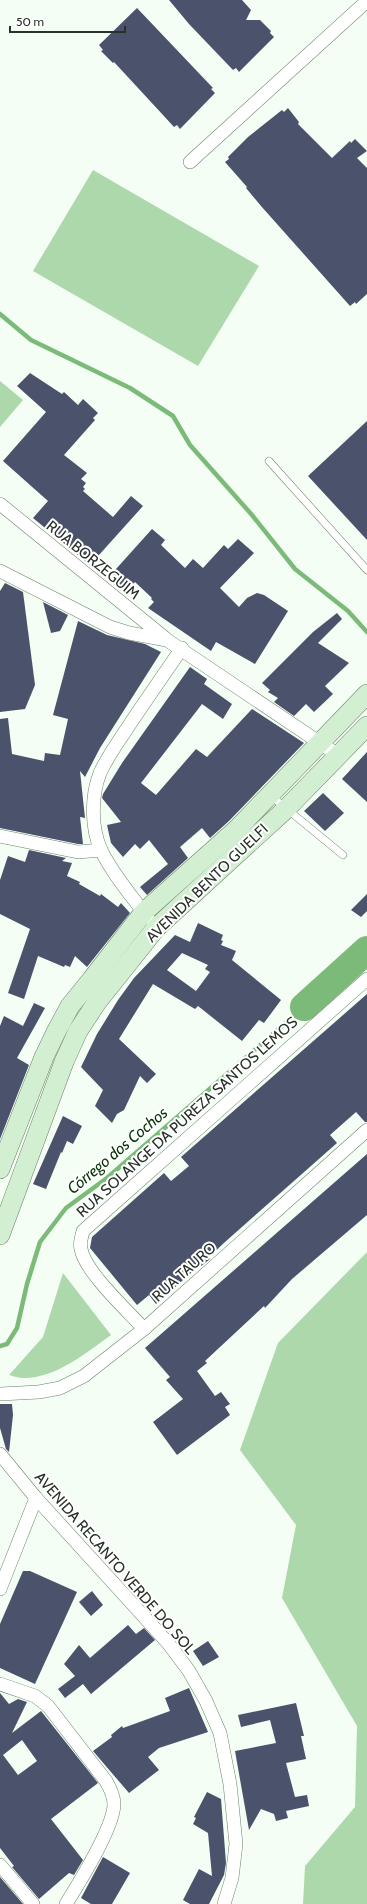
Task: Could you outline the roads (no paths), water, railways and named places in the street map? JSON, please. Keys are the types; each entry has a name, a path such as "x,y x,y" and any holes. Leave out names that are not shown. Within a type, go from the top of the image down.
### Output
{"main road":[{"name":"AVENIDA BENTO GUELFI","path":"0,1169 44,1057 70,1006 144,912 237,829 367,694"},
{"name":"AVENIDA BENTO GUELFI","path":"0,1235 40,1123 78,1031 97,1002 156,928 286,809 367,726"}],"street":[{"path":"190,162 367,2"},
{"name":"RUA BORZEGUIM","path":"0,504 167,640"},
{"path":"0,572 110,627 129,633 167,640 182,648 338,755"},
{"path":"156,928 129,895 101,850 95,830 94,812 96,787 101,772 114,748 182,648"},
{"path":"0,836 78,852 101,850"},
{"name":"RUA SOLANGE DA PUREZA SANTOS LEMOS","path":"144,1329 92,1271 81,1249 80,1240 83,1231 367,979"},
{"name":"RUA TAURO","path":"0,1394 39,1392 60,1388 84,1376 144,1329 367,1130"},
{"name":"AVENIDA RECANTO VERDE DO SOL","path":"0,1454 36,1498 168,1644 189,1672 206,1701 220,1733 230,1784 236,1844 232,1878 224,1904"},
{"path":"0,1589 36,1498"},
{"path":"0,1684 35,1696 48,1706 106,1781 112,1795 114,1804 112,1817 106,1832 66,1904"},
{"path":"0,1865 33,1904"}],"lane":[{"path":"269,461 367,570"},
{"path":"270,796 343,855"}],"waterway":[{"path":"0,314 31,340 130,388 173,416 190,445 252,515 295,569 348,611 367,632"},
{"path":"304,1007 367,950"},
{"name":"Córrego dos Cochos","path":"0,1346 7,1344 17,1328 27,1284 40,1242 66,1208 107,1178 304,1007"}]}
